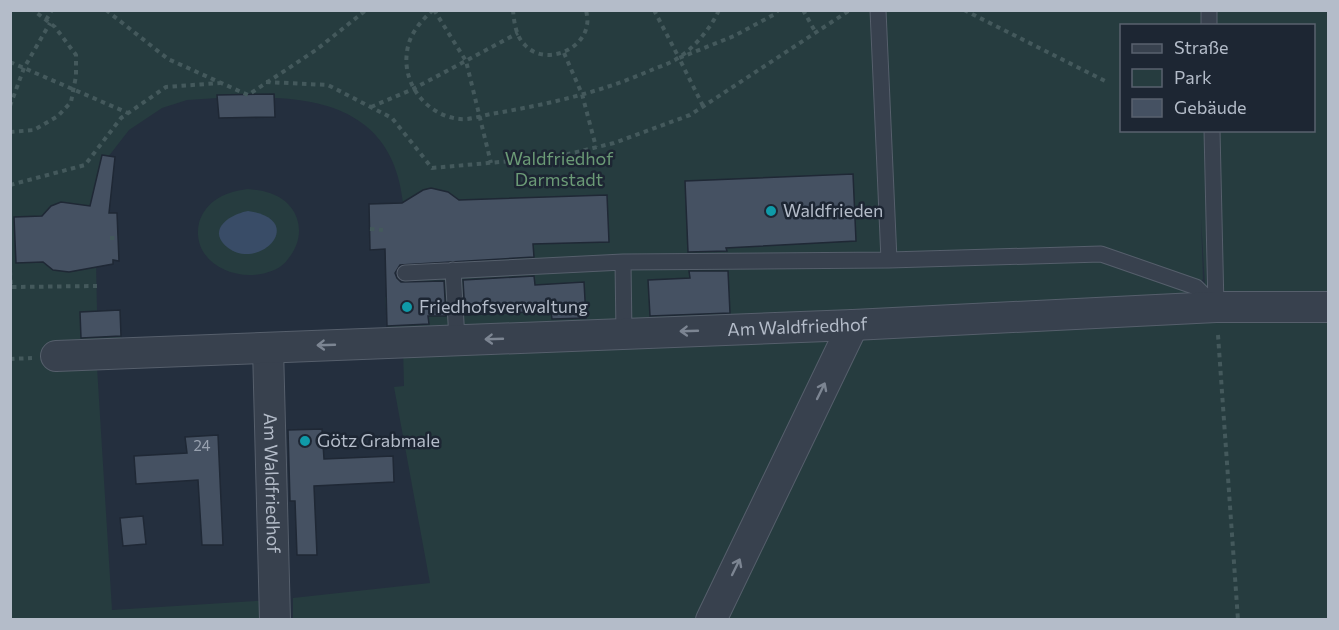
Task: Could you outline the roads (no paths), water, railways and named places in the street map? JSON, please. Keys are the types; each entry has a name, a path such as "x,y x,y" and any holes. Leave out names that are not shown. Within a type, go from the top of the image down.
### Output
{"street":[{"name":"Am Waldfriedhof","path":"56,356 853,325 1216,307 1329,307"},
{"path":"711,620 853,325"},
{"name":"Am Waldfriedhof","path":"268,348 275,620"}],"lane":[{"path":"878,10 889,260"},
{"path":"1212,132 1216,307"},
{"path":"405,273 622,262 889,260 1101,254 1196,287 1216,307"},
{"path":"622,262 624,334"},
{"path":"453,270 457,340"}],"water":[{"path":"248,211 266,216 275,224 277,233 264,249 252,254 240,253 227,247 219,234 223,223 228,219"}],"place":[{"name":"Waldfrieden","path":"771,211"},
{"name":"Friedhofsverwaltung","path":"407,307"},
{"name":"Götz Grabmale","path":"305,441"}],"park label":[{"name":"Waldfriedhof Darmstadt","path":"559,169"}]}
